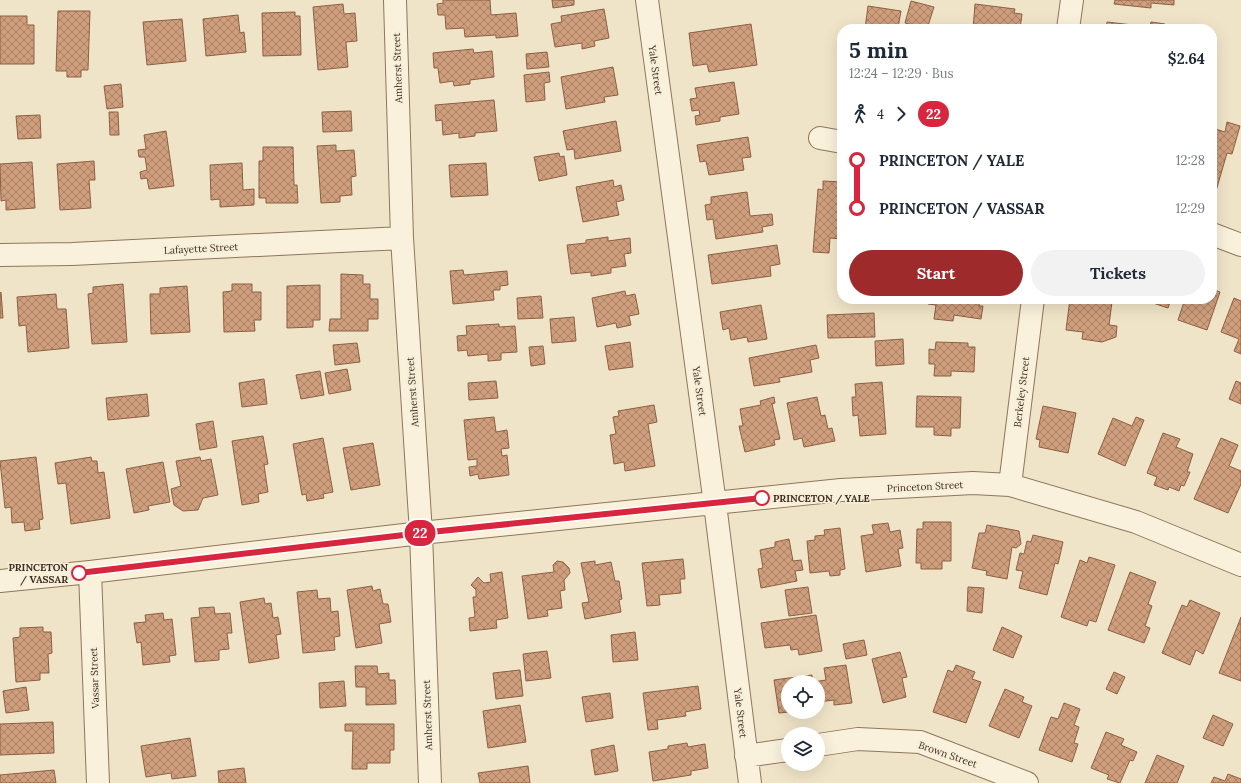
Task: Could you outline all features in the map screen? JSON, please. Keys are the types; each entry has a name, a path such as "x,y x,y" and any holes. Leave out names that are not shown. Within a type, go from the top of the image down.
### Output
{"street":[{"name":"Amherst Street","path":"396,0 402,238 421,533 430,783"},
{"name":"Yale Street","path":"647,0 715,504 750,783"},
{"path":"1069,24 1072,0"},
{"path":"820,138 837,141"},
{"path":"1217,236 1241,246"},
{"name":"Lafayette Street","path":"0,255 72,254 402,238"},
{"name":"Berkeley Street","path":"1010,485 1032,304"},
{"name":"Princeton Street","path":"0,581 90,572 421,533 841,490 973,483 1010,485 1136,522 1241,565"},
{"name":"Vassar Street","path":"90,572 98,783"},
{"name":"Brown Street","path":"825,744 858,739 920,742 1027,783"},
{"path":"746,756 781,751"}],"building":[{"path":"443,0 490,0 491,15 516,13 518,36 496,38 496,35 465,37 464,28 446,29 445,15 438,15 437,4 443,3"},
{"path":"552,0 574,0 574,5 553,8"},
{"path":"1115,0 1174,0 1174,5 1151,3 1151,8 1114,4"},
{"path":"911,1 934,7 929,24 905,23"},
{"path":"343,4 344,14 355,13 357,41 346,42 348,67 318,70 313,7"},
{"path":"975,4 1015,9 1014,13 1022,14 1021,24 973,24"},
{"path":"868,6 901,11 899,24 866,24"},
{"path":"604,9 609,38 594,41 595,46 582,49 582,43 555,47 551,24 562,22 561,16"},
{"path":"58,11 90,11 88,70 81,70 81,77 67,77 67,71 56,71"},
{"path":"295,12 295,16 300,16 301,55 263,56 262,13"},
{"path":"238,15 240,33 244,32 246,52 206,56 203,19"},
{"path":"0,16 27,16 27,25 34,25 34,64 0,64"},
{"path":"182,19 186,61 147,65 143,22"},
{"path":"1107,22 1124,24 1107,24"},
{"path":"1151,22 1165,24 1151,24"},
{"path":"751,24 757,65 709,72 707,64 693,66 689,33"},
{"path":"473,49 474,53 492,51 494,77 470,80 470,84 454,86 453,81 440,83 438,68 434,68 433,53"},
{"path":"547,52 549,67 527,69 526,54"},
{"path":"613,67 618,95 604,97 605,102 566,109 561,77"},
{"path":"549,72 550,82 544,83 545,100 526,102 524,75"},
{"path":"734,82 739,114 720,117 720,121 696,125 695,116 700,115 699,110 692,111 690,99 697,98 695,88"},
{"path":"121,84 123,107 107,109 104,86"},
{"path":"494,100 497,131 475,133 475,136 459,138 459,133 443,135 442,120 436,121 435,105"},
{"path":"351,111 352,131 323,132 322,112"},
{"path":"109,112 118,112 119,135 110,135"},
{"path":"40,115 41,138 18,139 16,116"},
{"path":"616,121 621,151 575,159 574,149 567,150 563,131"},
{"path":"1227,122 1240,126 1232,154 1227,153 1217,188 1217,130 1225,132"},
{"path":"166,131 174,186 149,189 147,178 141,179 140,172 147,170 145,157 139,157 138,150 146,149 144,135"},
{"path":"748,137 751,157 742,158 744,170 709,175 706,161 700,162 697,145"},
{"path":"336,145 336,151 354,150 356,176 351,177 352,195 340,196 340,202 321,203 317,146"},
{"path":"263,147 293,147 294,185 297,185 298,203 266,203 266,198 259,198 259,161 263,161"},
{"path":"559,153 560,157 564,156 567,175 539,181 534,157"},
{"path":"94,161 95,180 89,180 91,208 60,210 57,164"},
{"path":"32,162 35,208 6,210 6,200 1,201 0,164"},
{"path":"242,163 243,190 254,189 254,205 220,207 220,199 211,200 210,165"},
{"path":"486,163 488,195 451,197 449,165"},
{"path":"613,180 614,187 621,185 624,200 616,202 619,215 583,222 576,187"},
{"path":"823,181 837,182 837,239 830,238 829,253 813,252 818,189 823,190"},
{"path":"747,192 750,216 772,214 773,225 762,227 763,232 716,239 713,219 707,220 705,205 711,204 711,197"},
{"path":"608,237 608,241 630,238 631,253 624,254 626,266 611,268 611,273 591,276 591,272 571,274 567,245 586,243 586,240"},
{"path":"777,245 780,264 770,266 771,276 712,284 708,255"},
{"path":"463,270 464,275 507,271 508,285 500,286 500,290 493,290 494,300 453,304 450,271"},
{"path":"341,274 363,275 363,284 370,284 370,299 378,299 378,319 368,319 368,331 329,331 330,319 341,319"},
{"path":"123,284 127,342 92,344 88,294 93,293 93,287"},
{"path":"232,284 252,284 252,292 261,292 261,320 254,320 255,331 224,332 223,292 232,291"},
{"path":"320,285 320,320 313,320 313,327 287,328 287,286"},
{"path":"187,286 190,332 151,334 150,294 160,294 160,288"},
{"path":"625,291 626,296 635,294 639,314 629,316 631,325 617,328 616,323 597,327 592,298"},
{"path":"1217,291 1220,292 1217,301"},
{"path":"1,292 3,318 0,318"},
{"path":"56,294 57,309 66,309 69,348 28,352 26,325 19,326 17,297"},
{"path":"541,296 543,318 518,319 517,298"},
{"path":"1234,298 1241,301 1241,354 1234,351 1239,339 1221,332"},
{"path":"928,304 979,304 979,306 983,306 981,319 954,315 953,321 934,319 936,305"},
{"path":"1069,304 1112,304 1109,325 1117,326 1116,337 1102,342 1082,339 1083,332 1066,330"},
{"path":"1156,304 1169,304 1168,308"},
{"path":"1183,304 1216,304 1207,330 1178,320"},
{"path":"761,305 767,339 748,342 747,337 731,340 729,328 723,330 720,312"},
{"path":"874,313 875,337 828,338 827,315"},
{"path":"574,317 576,341 552,343 550,319"},
{"path":"499,324 499,327 515,326 517,352 501,353 501,360 488,361 488,354 468,356 467,350 458,351 457,336 467,335 466,326"},
{"path":"903,339 904,364 876,366 875,341"},
{"path":"630,342 633,367 609,370 605,346"},
{"path":"936,342 968,343 968,347 975,347 974,372 951,371 951,376 934,376 935,364 929,364 929,349 935,350"},
{"path":"357,343 360,362 335,365 333,345"},
{"path":"816,345 819,358 810,360 812,372 779,378 780,382 754,386 749,358"},
{"path":"543,346 545,364 531,366 529,347"},
{"path":"347,369 351,390 329,394 325,373"},
{"path":"320,371 324,395 301,399 296,375"},
{"path":"264,379 267,404 242,407 239,383"},
{"path":"496,381 498,398 469,400 468,383"},
{"path":"1236,381 1241,383 1241,404 1229,399"},
{"path":"882,382 886,434 860,436 858,415 853,416 852,397 856,397 855,384"},
{"path":"147,394 149,416 108,420 106,398"},
{"path":"917,396 961,397 960,428 951,428 951,436 934,435 934,427 916,427"},
{"path":"774,397 775,403 772,404 780,439 774,440 775,445 745,452 739,426 743,426 740,409 761,405 760,401"},
{"path":"817,397 821,416 825,415 828,429 832,428 835,441 804,447 802,438 794,440 787,403"},
{"path":"654,405 657,422 648,424 655,466 625,471 624,462 614,464 610,435 616,434 613,417 619,416 618,411"},
{"path":"1043,406 1076,413 1068,453 1039,447 1040,440 1036,439"},
{"path":"494,417 496,432 507,430 509,448 501,449 502,456 507,455 509,475 479,479 478,474 470,476 469,467 477,466 477,459 468,460 464,420"},
{"path":"1136,417 1144,420 1125,466 1098,454 1113,418 1132,426"},
{"path":"213,421 217,447 200,450 196,424"},
{"path":"1163,433 1180,439 1176,447 1193,454 1187,472 1190,472 1184,486 1181,485 1179,491 1169,487 1168,490 1154,485 1157,477 1147,473"},
{"path":"263,436 268,464 264,465 268,492 258,494 259,502 242,505 232,441"},
{"path":"323,438 333,492 323,494 324,498 307,501 306,494 302,495 293,444"},
{"path":"1221,438 1238,445 1229,466 1241,471 1241,484 1228,513 1194,499"},
{"path":"373,443 380,485 351,490 343,448"},
{"path":"36,457 43,519 39,520 40,529 25,531 24,522 12,523 11,507 5,508 0,461"},
{"path":"91,457 92,461 97,461 98,473 104,472 110,518 71,524 66,483 58,484 55,463"},
{"path":"200,457 201,461 211,459 218,495 203,498 198,510 183,511 174,505 171,489 181,486 176,461"},
{"path":"163,462 170,502 148,506 149,510 134,513 126,469"},
{"path":"923,522 951,522 951,561 942,561 942,569 921,569 921,563 916,563 917,529 923,529"},
{"path":"888,523 890,532 900,530 903,548 898,549 901,566 866,572 861,536 874,534 872,525"},
{"path":"987,525 1019,531 1021,544 1016,548 1012,547 1007,579 986,575 987,571 972,568 979,533 985,533"},
{"path":"840,528 845,569 840,570 840,575 830,576 829,571 810,573 807,541 815,540 815,536 825,535 824,530"},
{"path":"1033,535 1063,542 1058,564 1055,563 1047,595 1019,588 1023,571 1016,570 1020,553 1024,554 1027,541 1031,542"},
{"path":"789,539 793,561 801,560 803,570 795,571 797,581 761,588 758,569 763,568 760,550 775,547 775,542"},
{"path":"1089,557 1115,565 1096,622 1089,620 1087,626 1061,617 1080,560 1087,563"},
{"path":"683,559 685,579 680,579 681,593 659,595 660,605 647,606 642,563"},
{"path":"557,561 563,562 569,568 570,573 564,580 565,590 560,591 562,608 547,610 548,616 528,619 522,576 554,572 553,565"},
{"path":"595,561 595,565 611,562 615,581 619,581 622,599 619,600 621,612 585,619 582,603 589,602 581,563"},
{"path":"502,572 508,618 496,620 497,628 470,631 469,618 475,617 473,597 476,597 476,590 471,585 478,577 484,583 491,582 490,574"},
{"path":"1130,572 1156,582 1148,604 1152,606 1145,626 1150,628 1144,643 1108,630"},
{"path":"372,586 373,591 380,589 383,604 388,604 391,622 379,624 382,643 356,648 347,590"},
{"path":"808,587 812,613 789,616 785,590"},
{"path":"968,587 984,588 982,613 967,611"},
{"path":"317,590 318,599 330,598 331,612 338,611 340,636 334,637 335,650 303,653 297,592"},
{"path":"264,598 265,604 271,603 273,618 278,617 281,634 276,635 279,658 249,663 240,602"},
{"path":"1190,600 1220,613 1203,654 1196,650 1190,665 1162,653 1182,605 1187,607"},
{"path":"214,607 215,614 230,613 232,633 227,633 229,649 219,650 219,660 195,662 191,618 200,617 199,608"},
{"path":"163,613 164,620 172,619 176,655 169,656 170,662 143,665 141,642 137,643 134,623 146,622 145,615"},
{"path":"816,615 822,651 799,655 798,649 791,650 790,645 765,648 761,623"},
{"path":"1241,617 1241,681 1219,673"},
{"path":"43,627 43,632 51,632 52,653 48,654 49,673 40,673 40,680 16,682 13,638 20,637 20,628"},
{"path":"1002,627 1022,636 1013,658 993,650"},
{"path":"635,632 638,660 613,662 611,635"},
{"path":"864,640 867,655 846,659 843,644"},
{"path":"547,651 551,678 526,681 523,654"},
{"path":"900,652 907,677 902,678 906,697 883,703 872,659"},
{"path":"846,665 852,703 834,705 834,700 825,701 826,680 824,668"},
{"path":"956,665 975,672 972,679 981,682 966,723 933,712 948,670 953,672"},
{"path":"355,666 377,666 378,674 389,673 389,680 395,680 396,704 366,705 366,687 356,687"},
{"path":"520,670 523,696 496,699 493,673"},
{"path":"1114,672 1125,677 1117,694 1106,689"},
{"path":"781,679 781,713 779,713 774,680"},
{"path":"344,681 346,706 320,708 319,683"},
{"path":"698,686 701,709 685,712 686,716 657,720 658,729 648,730 643,693"},
{"path":"26,687 29,710 6,713 3,691"},
{"path":"1005,689 1024,697 1022,702 1032,706 1019,738 989,726"},
{"path":"610,693 613,718 586,722 582,697"},
{"path":"1064,703 1080,709 1074,725 1079,727 1074,743 1078,744 1072,762 1039,750 1051,717 1058,719"},
{"path":"520,705 526,742 488,748 483,711"},
{"path":"1213,715 1233,724 1223,746 1203,738"},
{"path":"53,722 54,753 0,755 0,724"},
{"path":"345,724 394,724 394,750 390,750 390,763 367,763 367,769 352,769 353,731 345,731"},
{"path":"1106,732 1124,739 1121,745 1137,752 1133,761 1130,760 1120,783 1107,779 1109,775 1091,768"},
{"path":"190,738 196,776 172,779 171,773 146,777 141,746"},
{"path":"687,743 688,747 705,744 708,768 691,771 691,775 653,781 649,752 668,749 668,746"},
{"path":"614,745 618,771 595,775 591,750"},
{"path":"1157,755 1184,766 1177,783 1145,783"},
{"path":"528,766 530,783 480,783 478,773"},
{"path":"244,768 246,783 219,783 218,771"},
{"path":"54,770 56,783 0,783 0,775"},
{"path":"1228,774 1241,779 1241,783 1211,783 1214,777 1225,781"}],"bus line":[{"name":"22","path":"79,573 421,533 762,498"}],"place":[{"name":"PRINCETON / YALE","path":"762,498"},
{"name":"PRINCETON / VASSAR","path":"79,573"}]}
